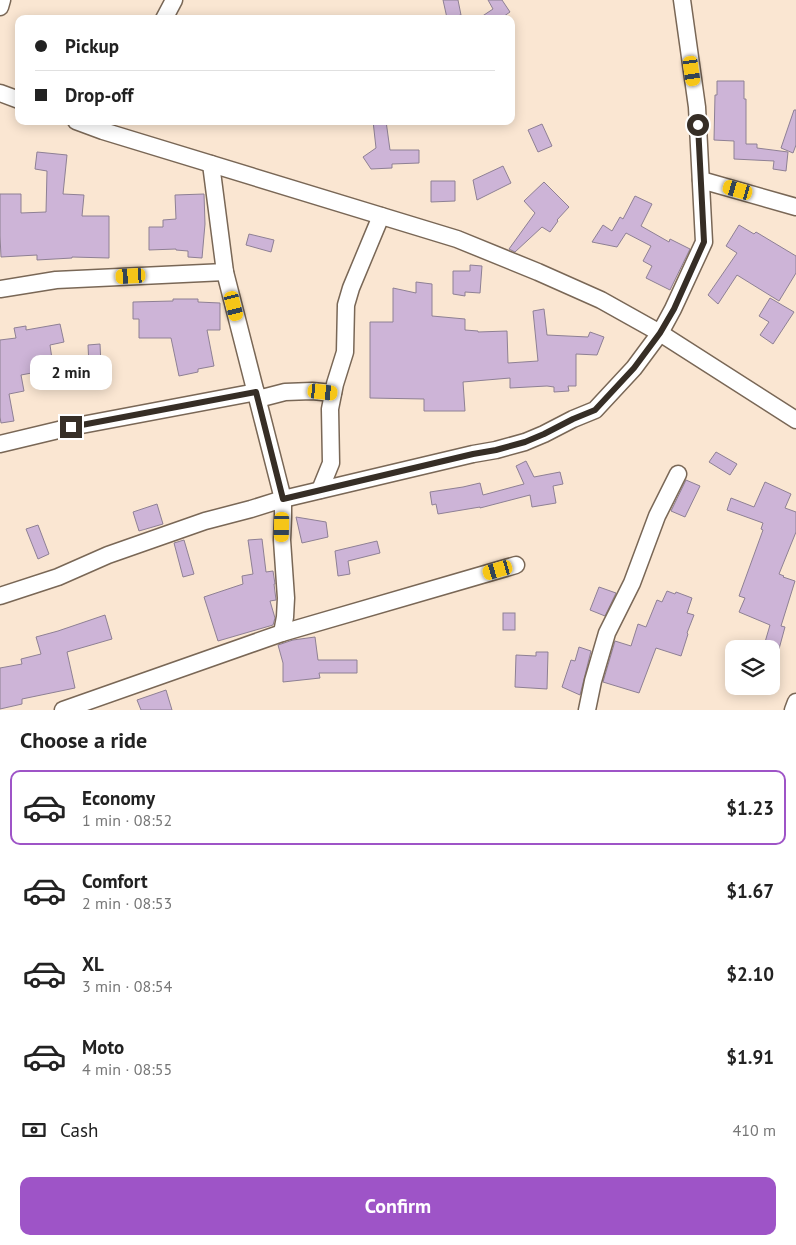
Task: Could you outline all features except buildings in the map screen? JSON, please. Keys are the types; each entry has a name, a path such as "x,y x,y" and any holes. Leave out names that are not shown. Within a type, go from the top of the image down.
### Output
{"street":[{"path":"0,7 2,0"},
{"path":"166,15 174,0"},
{"path":"0,596 58,577 108,555 185,527 283,499 525,442 595,410 634,368 660,333 674,309 704,242 697,107 682,0"},
{"path":"0,93 15,99"},
{"path":"106,126 211,164 457,240 538,272 601,300 660,333 796,420"},
{"path":"211,164 224,272 283,499 282,540 286,598 282,633"},
{"path":"701,180 796,207"},
{"path":"320,490 331,463 330,409 345,352 346,304 381,216"},
{"path":"0,289 56,280 224,272"},
{"path":"0,444 71,427 257,396 285,392 312,391 333,393"},
{"path":"587,710 607,633 632,583 657,516 678,474"},
{"path":"63,710 282,633 516,565"},
{"path":"793,710 796,702"}],"route":[{"path":"71,427 256,392 283,499 496,450 525,442 562,426 595,410 613,392 660,333 674,309 704,242 698,125"}]}
